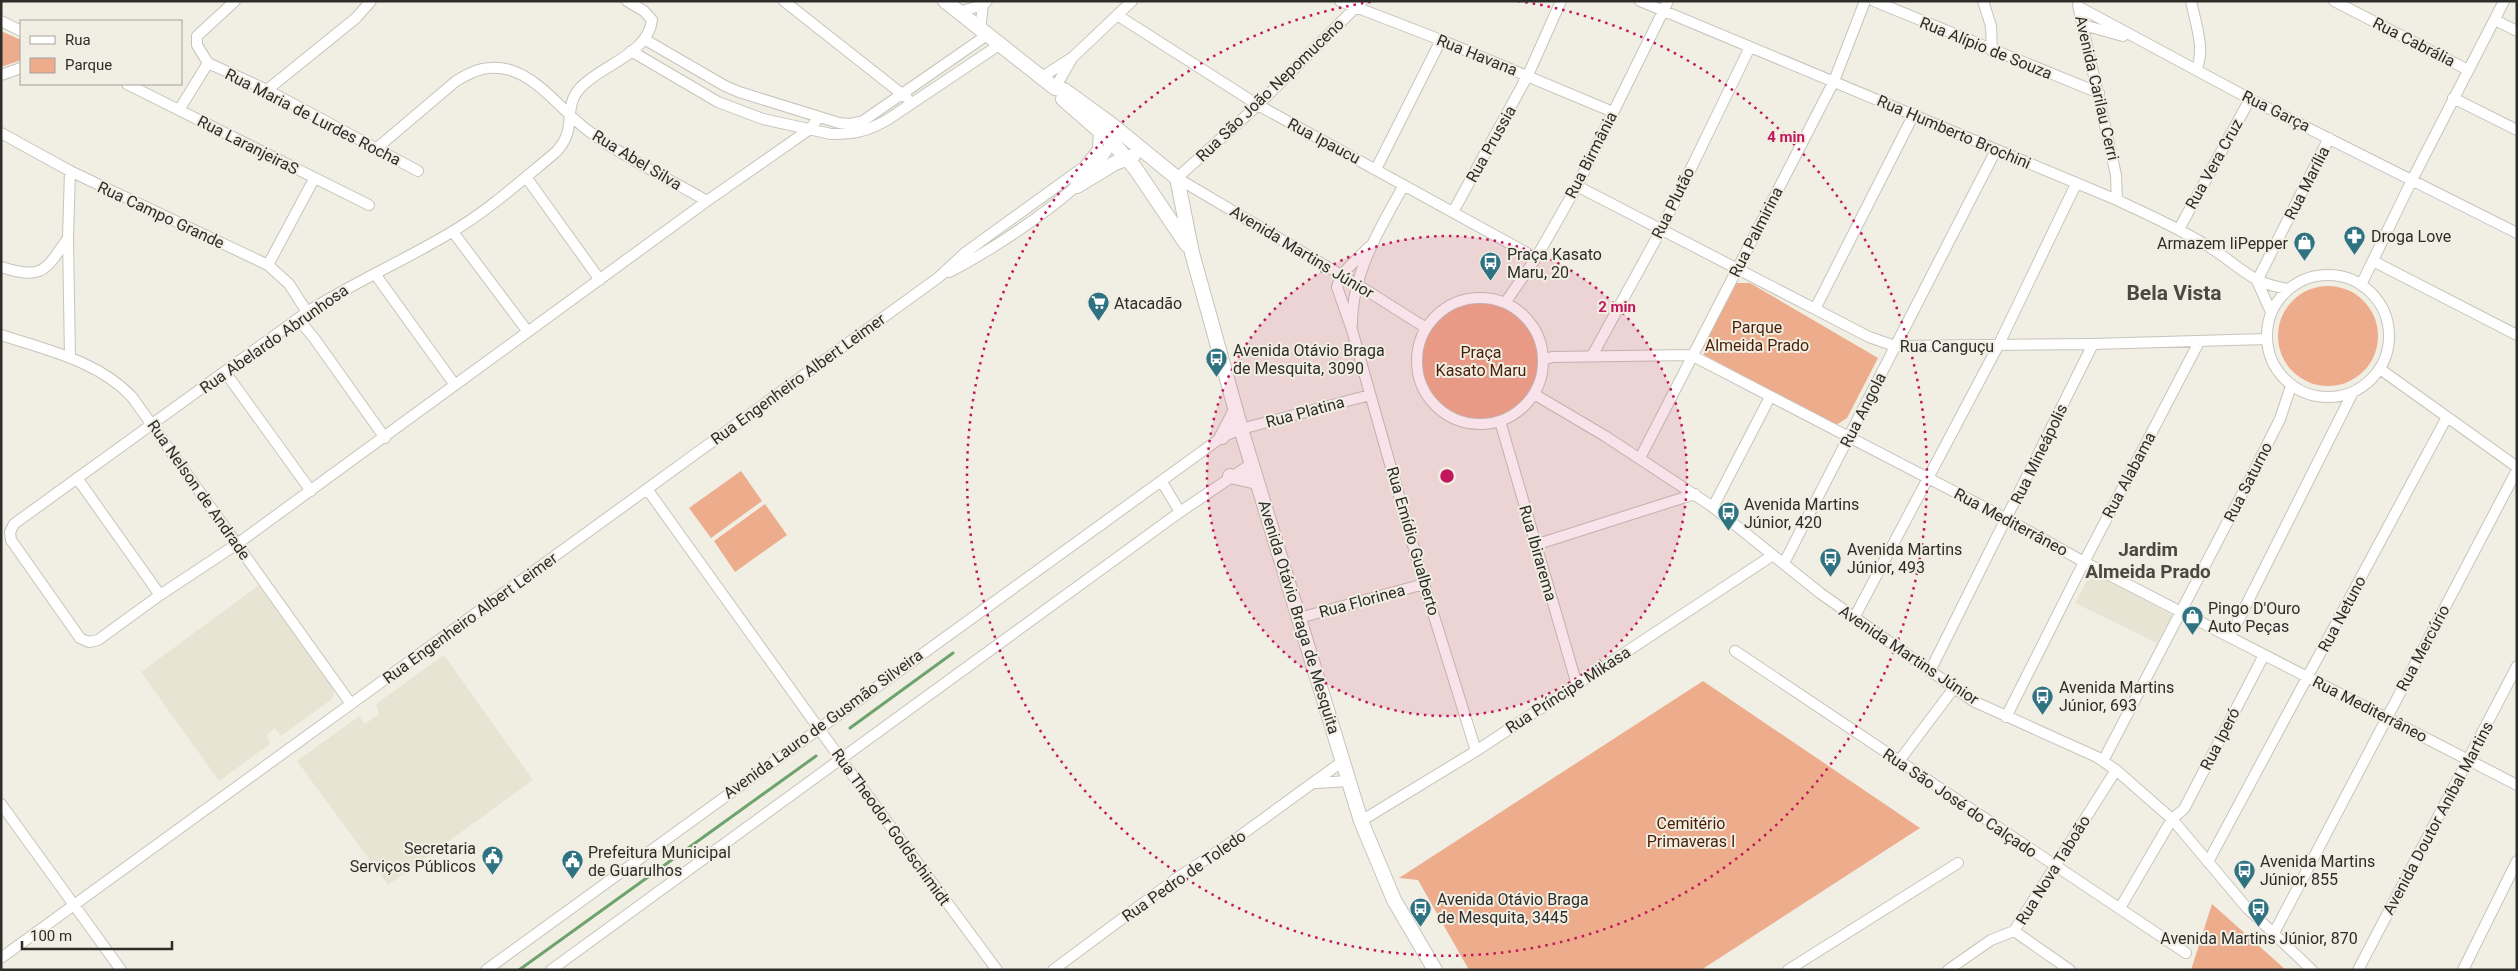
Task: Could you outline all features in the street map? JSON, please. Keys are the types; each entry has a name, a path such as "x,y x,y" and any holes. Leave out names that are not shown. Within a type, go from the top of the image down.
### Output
{"main road":[{"path":"945,1 1056,88 1064,90 1112,125 1177,178"},
{"path":"1056,88 1059,96 1130,157 1158,172 1177,178"},
{"path":"1077,186 1115,163 1130,157"},
{"name":"Avenida Otávio Braga de Mesquita","path":"1130,157 1192,254"},
{"name":"Avenida Otávio Braga de Mesquita","path":"1177,178 1192,254 1251,464 1361,821 1394,900 1435,970"},
{"path":"1222,437 1236,410"},
{"path":"1230,476 1257,482"}],"street":[{"path":"179,110 208,63 197,46 197,36 235,1"},
{"path":"627,1 644,11 652,20 651,31 644,39 725,86 839,123 857,123 903,94 984,32 985,3 958,12"},
{"path":"784,1 913,103"},
{"path":"1042,77 1073,57 1132,1"},
{"name":"Rua Havana","path":"1340,1 1359,4 1613,112"},
{"name":"Rua Prussia","path":"1453,212 1528,76 1561,1"},
{"name":"Rua Humberto Brochini","path":"1640,1 1666,6 1750,48 1914,114 2117,200 2179,229 2212,249 2257,282 2288,289"},
{"name":"Rua Palmirina","path":"1640,458 1691,355 1834,81 1865,1"},
{"name":"Rua Alípio de Souza","path":"1874,1 1992,51 2099,93"},
{"path":"1983,1 1991,26 1992,51"},
{"path":"2191,1 2200,57 2196,70"},
{"name":"Rua Cabrália","path":"2334,1 2468,70"},
{"path":"2361,285 2412,180 2504,1"},
{"name":"Rua São João Nepomuceno","path":"1177,178 1258,105 1359,4"},
{"name":"Rua Garça","path":"2078,4 2141,41 2196,70 2517,233"},
{"name":"Avenida Carilau Cerri","path":"2078,4 2116,175 2117,200"},
{"path":"267,90 368,5"},
{"name":"Rua Birmânia","path":"1505,303 1536,258 1577,186 1666,6"},
{"name":"Rua Ipaucu","path":"1117,16 1258,105 1536,258"},
{"path":"2495,20 2517,31"},
{"path":"1,21 20,30"},
{"name":"Rua Garça","path":"2083,25 2141,41"},
{"name":"Rua Abelardo Abrunhosa","path":"160,595 98,640 88,642 80,638 11,540 10,532 14,524 307,312 348,287 452,232 526,178 564,144 567,138 574,94 583,84 631,51 644,39"},
{"path":"1376,169 1441,40"},
{"path":"631,51 718,102 763,119 831,134 857,134 887,120 999,45"},
{"name":"Rua Plutão","path":"1592,356 1661,230 1750,48"},
{"path":"1056,88 1073,57"},
{"name":"Rua Maria de Lurdes Rocha","path":"208,63 267,90 418,171"},
{"name":"Rua Abel Silva","path":"378,148 443,90 470,72 493,67 524,76 541,87 570,117 594,136 706,201"},
{"path":"1,75 20,68"},
{"name":"Rua LaranjeiraS","path":"129,85 369,206"},
{"name":"Rua Vera Cruz","path":"2179,229 2250,98"},
{"path":"2454,98 2517,130"},
{"path":"1815,310 1914,114"},
{"path":"77,478 160,595 237,544 385,438 706,201 810,129 819,118"},
{"name":"Rua Engenheiro Albert Leimer","path":"939,277 972,261 1077,186 1097,167 1112,141 1112,125"},
{"name":"Rua Engenheiro Albert Leimer","path":"1,958 939,277 966,252 1085,166 1098,149 1100,142 1099,131"},
{"name":"Rua Campo Grande","path":"1,133 70,171 268,265 288,284 307,312"},
{"name":"Rua Marília","path":"2257,282 2329,138"},
{"name":"Rua Angola","path":"1784,563 1996,150"},
{"path":"70,171 68,238 70,358"},
{"name":"Avenida Carilau Cerri","path":"2106,196 2116,175"},
{"path":"526,178 600,280"},
{"name":"Avenida Martins Júnior","path":"1177,178 1358,285 1426,328"},
{"path":"268,265 314,179"},
{"path":"1854,618 1998,346 2076,184"},
{"name":"Rua Emídio Gualberto","path":"1352,330 1353,306 1369,247 1404,185"},
{"name":"Rua Canguçu","path":"1577,186 1868,337 1895,346 1998,346 2266,339"},
{"path":"452,232 528,332"},
{"path":"1,267 32,274 40,272 50,264 68,238"},
{"name":"Rua Emídio Gualberto","path":"1369,247 1341,275 1337,287 1352,330 1424,584 1476,751"},
{"path":"2373,260 2517,335"},
{"path":"375,274 455,385"},
{"path":"2324,275 2343,276 2361,285 2376,298 2386,317 2388,349 2380,369 2368,382 2353,392 2326,398 2308,395 2291,386 2273,365 2266,339 2271,312 2288,289 2305,279 2324,275"},
{"name":"Rua Humberto Brochini","path":"2257,282 2271,312"},
{"path":"1478,298 1505,303 1518,311 1529,322 1541,345 1543,360 1540,381 1534,394 1522,408 1500,421 1483,424 1463,422 1448,416 1434,405 1422,389 1417,374 1416,358 1419,342 1426,328 1438,313 1454,303 1478,298"},
{"path":"298,319 314,338 385,438"},
{"name":"Rua Nelson de Andrade","path":"1,335 70,358 100,371 119,384 132,397 351,704"},
{"name":"Rua Alabama","path":"2006,716 2199,342"},
{"name":"Rua Mineápolis","path":"1930,670 2093,344"},
{"path":"1543,360 1552,357 1691,355"},
{"name":"Rua Mediterrâneo","path":"1691,355 1770,398 2007,519 2084,562 2517,785"},
{"path":"2380,369 2517,468"},
{"path":"225,372 311,491"},
{"name":"Rua Saturno","path":"2103,761 2276,427 2291,386"},
{"path":"2230,637 2353,392"},
{"name":"Avenida Martins Júnior","path":"1534,394 1640,458 1695,494 1854,618 1973,701 2103,761 2116,770 2172,819 2247,908 2312,970"},
{"name":"Rua Platina","path":"1241,429 1370,396"},
{"path":"1713,507 1770,398"},
{"name":"Rua Netuno","path":"2208,862 2446,417"},
{"name":"Rua Ibirarema","path":"1500,421 1577,685"},
{"name":"Avenida Lauro de Gusmão Silveira","path":"486,970 1222,437 1241,429"},
{"path":"551,970 1180,512 1230,476 1251,464"},
{"name":"Rua Mercúrio","path":"2274,934 2517,468"},
{"path":"1162,482 1180,512"},
{"name":"Rua Theodor Goldschimidt","path":"647,489 818,728 997,970"},
{"path":"1535,545 1695,494"},
{"name":"Rua Príncipe Mikasa","path":"1361,821 1476,751 1773,555"},
{"name":"Rua Florinea","path":"1299,618 1424,584"},
{"name":"Rua São José do Calçado","path":"1735,651 2186,953"},
{"name":"Rua Iperó","path":"2120,908 2172,819 2184,810 2264,655"},
{"name":"Avenida Doutor Aníbal Martins","path":"2358,970 2517,666"},
{"path":"1899,761 1954,688"},
{"name":"Rua Pedro de Toledo","path":"1053,970 1177,878 1316,783 1330,769 1343,761"},
{"name":"Rua Nova Taboão","path":"1948,970 1991,940 2014,931 2116,770"},
{"path":"1316,783 1349,781"},
{"path":"1,804 121,970"},
{"path":"2463,970 2517,861"},
{"path":"1788,970 1958,863"},
{"path":"2014,931 2070,970"}],"shaded area":[{"path":"2098,575 2172,615 2157,643 2075,603 2086,582"},
{"path":"259,585 331,683 334,694 332,699 281,736 275,728 267,734 270,744 219,781 141,672"},
{"path":"444,655 533,780 388,885 297,761 359,716 365,724 379,714 376,704"}],"green space":[{"path":"1,31 20,40 20,60 1,67"},
{"name":"Parque Almeida Prado","path":"1736,283 1750,283 1878,358 1847,418 1836,425 1704,355 1704,339"},
{"path":"2328,286 2347,290 2364,300 2374,317 2378,336 2374,355 2364,372 2347,382 2328,386 2309,382 2292,372 2282,355 2278,336 2282,317 2292,300 2309,290"},
{"name":"Praça Kasato Maru","path":"1480,298 1504,303 1524,317 1538,337 1543,361 1538,385 1524,405 1504,419 1480,424 1456,419 1436,405 1422,385 1417,361 1422,337 1436,317 1456,303"},
{"path":"741,471 762,501 711,538 689,508"},
{"path":"765,504 787,535 735,572 714,541"},
{"name":"Cemitério Primaveras I","path":"1703,681 1920,828 1701,970 1469,970 1418,880 1399,878"},
{"path":"2212,904 2286,970 2191,970"}],"waterway":[{"path":"850,728 953,653"},
{"path":"519,970 816,756"}],"place":[{"name":"Droga Love","path":"2355,255"},
{"name":"Armazem liPepper","path":"2304,262"},
{"name":"Praça Kasato Maru, 20","path":"1491,282"},
{"name":"Atacadão","path":"1098,322"},
{"name":"Avenida Otávio Braga de Mesquita, 3090","path":"1217,378"},
{"name":"Avenida Martins Júnior, 420","path":"1728,532"},
{"name":"Avenida Martins Júnior, 493","path":"1831,577"},
{"name":"Pingo D'Ouro Auto Peças","path":"2192,636"},
{"name":"Avenida Martins Júnior, 693","path":"2043,715"},
{"name":"Secretaria Serviços Públicos","path":"492,876"},
{"name":"Prefeitura Municipal de Guarulhos","path":"572,880"},
{"name":"Avenida Martins Júnior, 855","path":"2244,889"},
{"name":"Avenida Otávio Braga de Mesquita, 3445","path":"1421,927"},
{"name":"Avenida Martins Júnior, 870","path":"2259,928"}],"district":[{"name":"Bela Vista","path":"2174,293"},
{"name":"Jardim Almeida Prado","path":"2148,560"}]}
